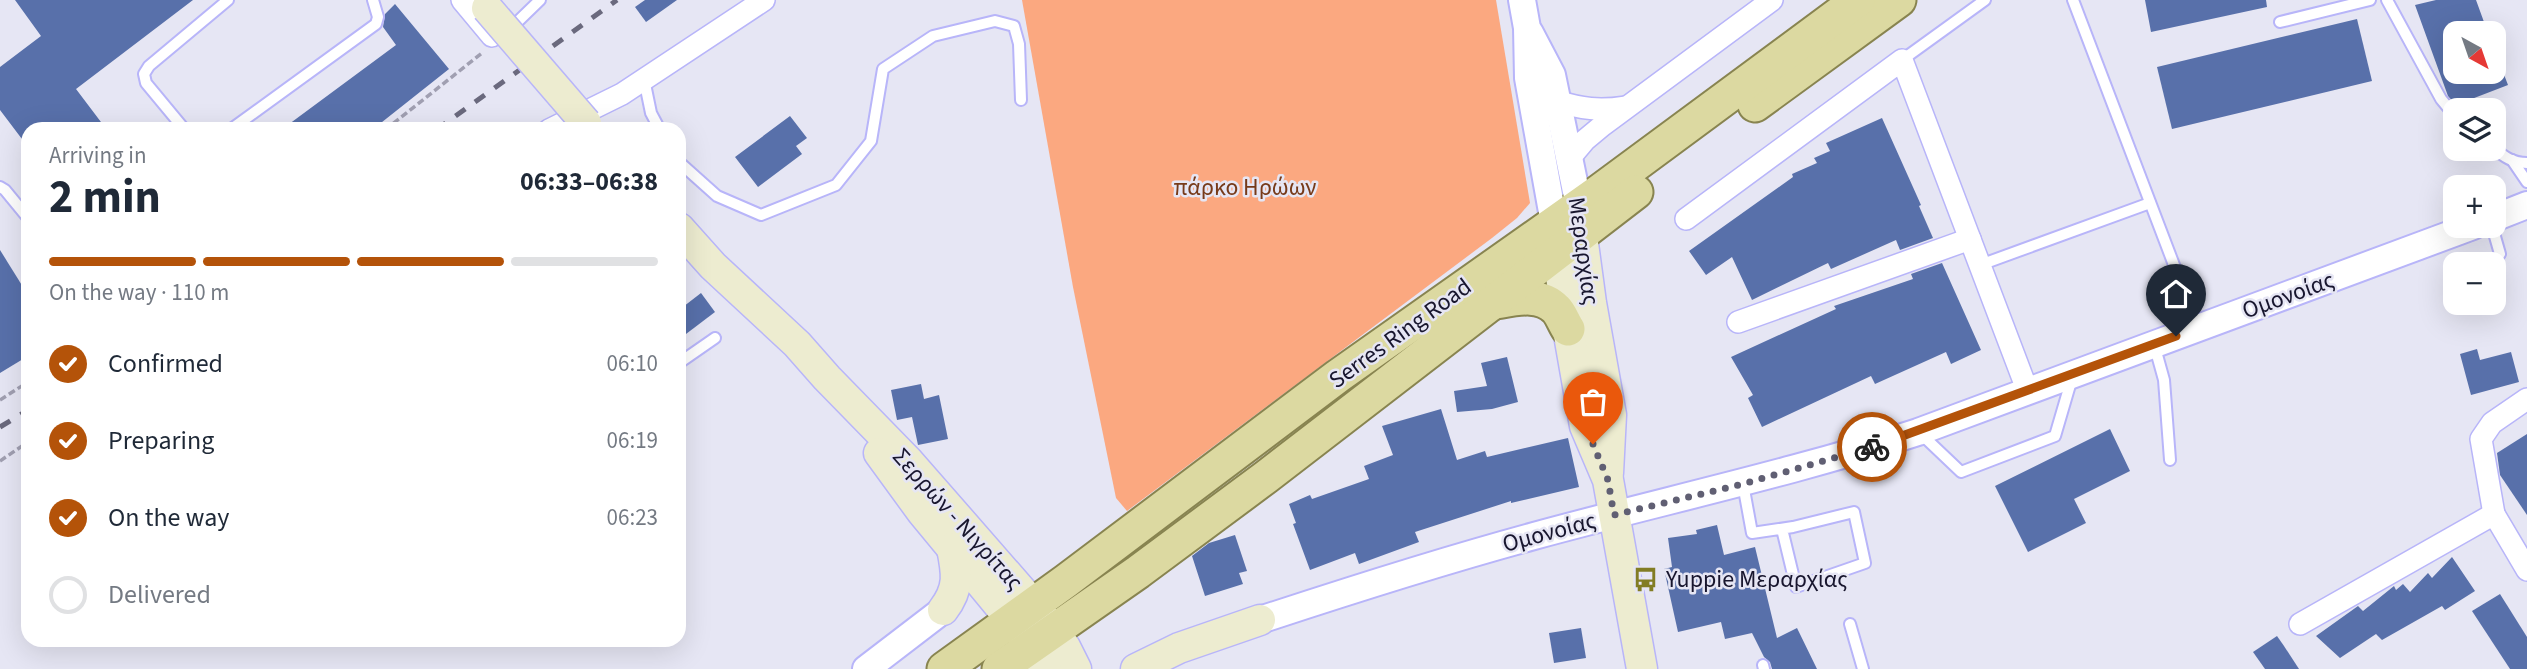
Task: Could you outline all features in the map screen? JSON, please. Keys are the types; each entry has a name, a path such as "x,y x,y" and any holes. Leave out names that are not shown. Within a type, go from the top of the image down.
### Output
{"main road":[{"path":"480,0 585,122"},
{"name":"Serres Ring Road","path":"999,669 1044,649 1490,303 1568,229 1858,0"},
{"name":"Serres Ring Road","path":"944,669 1015,610 1339,376 1568,229 1899,0"},
{"name":"Μεραρχίας","path":"1568,229 1568,329 1585,426 1608,480"},
{"name":"Μεραρχίας","path":"1568,229 1591,303 1611,415 1608,480 1642,669"},
{"name":"Σερρών - Νιγρίτας","path":"686,236 713,266 797,344 909,462 1044,649 1072,658 1076,669"},
{"path":"1490,303 1531,298 1545,301 1557,309 1568,329"},
{"name":"Σερρών - Νιγρίτας","path":"827,378 908,493 952,547 1015,610"},
{"path":"943,610 957,587 958,578 952,547"},
{"path":"943,610 968,601 1015,610"},
{"path":"1136,669 1179,648 1260,620"}],"street":[{"path":"462,0 497,42"},
{"path":"565,122 612,99 764,0"},
{"name":"Μεραρχίας","path":"1522,0 1527,28 1528,78 1568,229"},
{"path":"1569,159 1585,140 1628,106 1772,0"},
{"name":"Μεραρχίας","path":"1527,28 1552,75 1569,159 1568,229"},
{"path":"1686,219 1902,60 2028,392"},
{"path":"1556,101 1604,110 1628,106"},
{"path":"2506,213 2527,205"},
{"name":"Ομονοίας","path":"1260,620 1494,547 1829,461 2028,392 2443,237"},
{"path":"1738,322 1970,239"},
{"path":"2527,399 2492,423 2481,439 2494,514 2527,570"},
{"path":"2300,624 2494,514"},
{"path":"866,669 943,610"}],"lane":[{"path":"178,122 146,83 144,74 149,66 228,0"},
{"path":"241,122 376,24 378,17 373,0"},
{"path":"497,42 540,0"},
{"path":"1902,60 1985,0"},
{"path":"2073,0 2198,328"},
{"path":"2280,22 2370,0"},
{"path":"2387,0 2443,101"},
{"path":"686,168 716,196 761,215 834,187 871,141 883,69 933,36 995,22 1014,26 1019,44 1021,100"},
{"path":"644,79 651,113 656,122"},
{"path":"2506,156 2527,163"},
{"path":"2512,160 2527,181"},
{"path":"0,187 21,209"},
{"path":"1980,265 2150,203"},
{"path":"686,358 715,338"},
{"path":"2154,344 2164,380 2170,460"},
{"path":"1918,432 1961,472 2055,436 2073,375"},
{"path":"1743,484 1752,533 1854,512 1865,563 1796,587 1783,528"},
{"path":"1850,624 1863,669"}],"path":[{"path":"395,122 497,42"},
{"path":"0,400 21,386"},
{"path":"0,461 21,447"}],"green space":[{"name":"πάρκο Ηρώων","path":"1022,0 1496,0 1530,203 1517,218 1492,238 1127,511 1116,498 1073,287"}],"building":[{"path":"15,0 193,0 76,89 101,122 21,122 21,138 0,110 0,67 41,36"},
{"path":"645,0 677,0 646,22 635,7"},
{"path":"2145,0 2266,0 2267,7 2151,32"},
{"path":"2436,0 2476,0 2484,21 2443,21 2443,82 2415,5"},
{"path":"395,4 449,69 382,122 292,122 396,45 383,27 385,14"},
{"path":"2357,19 2372,81 2172,129 2157,67"},
{"path":"2506,80 2508,85 2474,98 2448,96 2444,84 2506,84"},
{"path":"790,116 807,138 796,146 802,154 758,187 735,157"},
{"path":"1882,118 1933,238 1900,250 1896,240 1831,269 1828,263 1752,300 1732,257 1706,275 1689,251 1793,177 1792,174 1817,163 1814,158 1830,151 1826,143"},
{"path":"0,250 21,284 21,360 0,373"},
{"path":"1942,263 1981,350 1951,364 1946,352 1875,384 1871,376 1762,427 1748,398 1753,395 1731,357 1836,309 1834,306 1913,279 1911,274"},
{"path":"701,293 715,312 686,334 686,305"},
{"path":"2477,349 2480,360 2511,352 2519,382 2471,395 2460,354"},
{"path":"1507,357 1518,402 1492,409 1457,412 1454,391 1487,386 1481,363"},
{"path":"921,384 924,399 939,395 948,439 918,445 912,417 897,420 891,390"},
{"path":"1441,409 1457,460 1485,451 1487,457 1568,438 1579,487 1511,501 1415,532 1419,542 1359,564 1355,553 1310,570 1293,524 1296,523 1289,504 1310,495 1312,499 1369,479 1364,466 1393,455 1382,426"},
{"path":"2110,429 2130,471 2074,499 2086,523 2028,552 1995,486"},
{"path":"2527,434 2527,515 2500,475 2497,453"},
{"path":"1717,525 1724,555 1755,547 1777,638 1797,628 1817,669 1772,669 1752,633 1725,639 1721,622 1678,632 1664,569 1672,567 1668,538 1697,534 1696,530"},
{"path":"1235,535 1247,571 1239,573 1243,584 1205,596 1192,556 1209,543"},
{"path":"2452,557 2475,591 2445,610 2442,606 2382,640 2376,634 2340,658 2316,636 2358,606 2363,611 2394,586 2396,590 2403,584 2410,592 2428,573 2432,578"},
{"path":"2500,594 2527,637 2527,669 2510,669 2472,611"},
{"path":"1581,628 1586,658 1554,663 1549,633"},
{"path":"2277,636 2299,669 2265,669 2253,652"}],"railway":[{"path":"447,122 617,0"},
{"path":"0,427 21,414"}],"way so far":[{"path":"1593,444 1608,480 1614,515 1743,484 1872,447"}],"place":[{"name":"Yuppie Μεραρχίας","path":"1646,579"}],"route":[{"path":"1872,447 2176,336"}]}
